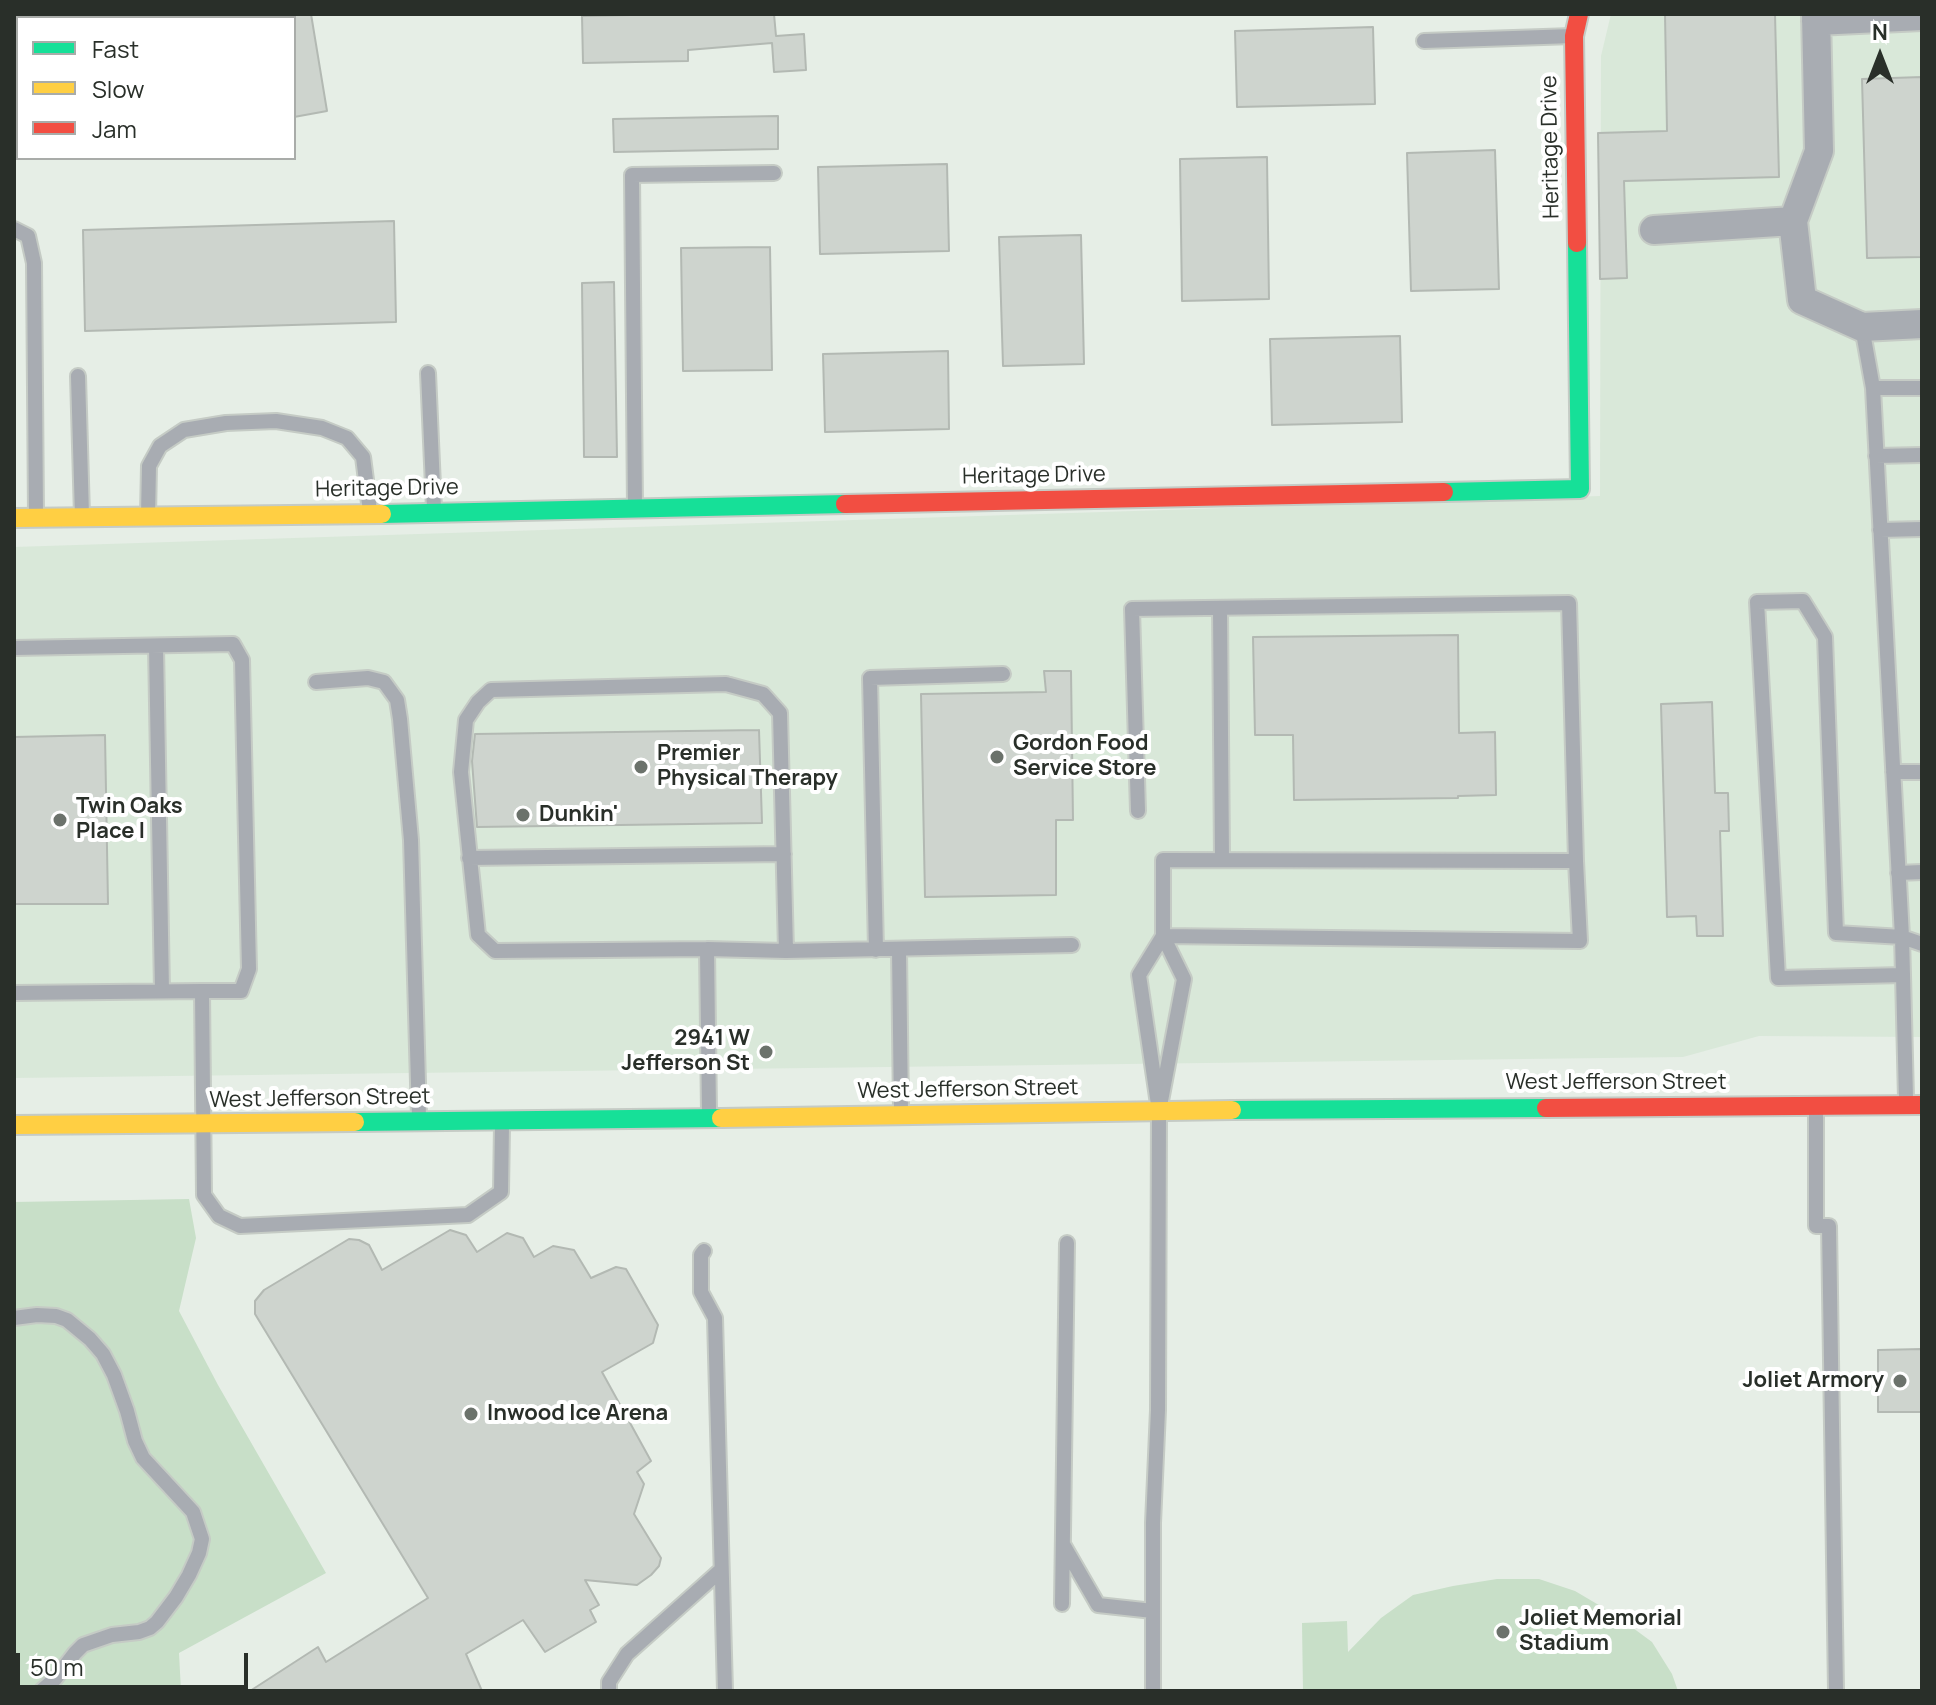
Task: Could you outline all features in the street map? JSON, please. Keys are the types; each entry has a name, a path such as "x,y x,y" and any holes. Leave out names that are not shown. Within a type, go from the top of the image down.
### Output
{"street":[{"name":"Heritage Drive","path":"14,518 434,513 1580,489 1574,36 1579,14"},
{"path":"1922,16 1816,17 1819,151 1793,221 1802,300 1862,327 1922,324"},
{"path":"1654,230 1793,221"},
{"name":"West Jefferson Street","path":"14,1125 1914,1105"}],"lane":[{"path":"1424,41 1574,36"},
{"path":"635,509 632,175 774,173"},
{"path":"14,229 28,236 34,263 36,518"},
{"path":"1862,327 1873,388 1903,975 1914,1105"},
{"path":"428,373 434,513"},
{"path":"78,376 82,517"},
{"path":"1873,388 1922,388"},
{"path":"148,516 149,466 160,446 184,430 226,423 276,421 322,428 347,438 363,457 370,513"},
{"path":"1876,456 1922,455"},
{"path":"1880,530 1922,529"},
{"path":"1903,975 1778,978 1757,602 1803,601 1825,637 1836,933 1902,937 1922,944"},
{"path":"1138,811 1132,609 1569,603 1580,941 1163,936"},
{"path":"1220,608 1222,860"},
{"path":"14,648 233,644 242,660 249,969 241,991 14,993"},
{"path":"156,646 162,991"},
{"path":"876,950 870,678 1003,674"},
{"path":"316,682 368,678 384,682 397,700 411,840 419,1121"},
{"path":"786,951 780,713 763,694 726,684 491,690 478,702 466,720 461,772 478,935 495,951 707,949 786,951 899,950 1072,945"},
{"path":"1893,772 1922,772"},
{"path":"469,858 784,854"},
{"path":"1159,1111 1184,979 1163,936 1163,860 1576,861"},
{"path":"1898,873 1922,872"},
{"path":"1153,1691 1159,1111 1139,975 1163,936"},
{"path":"707,949 709,1118"},
{"path":"899,950 901,1115"},
{"path":"202,991 204,1195 219,1216 240,1226 468,1215 501,1192 502,1120"},
{"path":"1816,1105 1816,1226 1829,1226 1836,1691"},
{"path":"1062,1604 1067,1243"},
{"path":"704,1251 701,1255 701,1292 715,1318 725,1691"},
{"path":"14,1318 37,1315 67,1320 103,1354 114,1375 143,1458 193,1512 202,1539 199,1553 183,1586 157,1622 139,1632 112,1635 83,1645 41,1691"},
{"path":"1063,1544 1098,1605 1153,1611"},
{"path":"609,1691 609,1682 627,1654 721,1570"}],"shaded area":[{"path":"1611,14 1922,14 1922,1037 1759,1036 1683,1057 14,1078 14,547 1600,496 1601,56"},
{"path":"189,1199 196,1238 179,1311 326,1573 179,1653 181,1691 14,1691 14,1202"},
{"name":"Joliet Memorial Stadium","path":"1497,1579 1539,1579 1575,1591 1614,1614 1652,1642 1672,1674 1678,1691 1303,1691 1302,1623 1347,1621 1348,1652 1381,1618 1413,1595"}],"building":[{"path":"311,14 327,111 296,117 296,16"},
{"path":"774,14 776,36 804,34 806,70 774,72 772,43 688,50 688,61 583,63 582,16"},
{"path":"1665,14 1775,14 1779,177 1624,181 1627,278 1600,279 1598,133 1667,131"},
{"path":"1373,27 1375,104 1237,107 1235,31"},
{"path":"1922,77 1922,257 1867,258 1862,79"},
{"path":"778,116 778,149 614,152 613,119"},
{"path":"1495,150 1499,289 1411,291 1407,153"},
{"path":"1267,157 1269,299 1182,301 1180,159"},
{"path":"947,164 949,251 820,254 818,167"},
{"path":"394,221 396,322 85,331 83,230"},
{"path":"1081,235 1084,364 1003,366 999,237"},
{"path":"770,247 772,370 683,371 681,248"},
{"path":"614,282 617,457 584,457 582,283"},
{"path":"1400,336 1402,422 1272,425 1270,339"},
{"path":"948,351 949,429 825,432 823,354"},
{"path":"1458,635 1459,733 1495,732 1496,795 1294,800 1293,735 1255,735 1253,637"},
{"name":"Gordon Food Service Store","path":"1044,671 1071,671 1073,820 1056,820 1056,895 925,897 921,694 1046,692"},
{"path":"1712,702 1715,793 1728,793 1729,831 1720,831 1723,936 1697,936 1696,916 1667,917 1661,704"},
{"path":"759,730 762,823 477,827 472,761 475,734"},
{"name":"Twin Oaks Place I","path":"105,735 108,904 14,904 14,737"},
{"name":"Inwood Ice Arena","path":"450,1230 466,1235 477,1252 507,1233 523,1238 534,1257 553,1246 574,1250 591,1278 616,1267 626,1269 658,1325 653,1343 602,1372 651,1461 637,1472 644,1484 634,1514 661,1558 659,1566 637,1585 585,1580 599,1605 590,1610 596,1622 545,1652 523,1620 466,1654 482,1691 250,1691 318,1647 326,1662 428,1598 255,1314 255,1301 264,1290 349,1239 369,1245 382,1270"},
{"name":"Joliet Armory","path":"1922,1349 1922,1412 1878,1412 1878,1350"}],"traffic: fast":[{"path":"1444,492 1580,489 1577,243"},
{"path":"382,514 845,504"},
{"path":"1232,1110 1546,1108"},
{"path":"355,1122 721,1118"}],"traffic: slow":[{"path":"14,518 382,514"},
{"path":"721,1118 1232,1110"},
{"path":"14,1125 355,1122"}],"traffic: jam":[{"path":"1577,243 1574,36 1579,14"},
{"path":"845,504 1444,492"},
{"path":"1546,1108 1922,1105"}],"place":[{"name":"Gordon Food Service Store","path":"997,757"},
{"name":"Premier Physical Therapy","path":"641,767"},
{"name":"Dunkin'","path":"523,815"},
{"name":"Twin Oaks Place I","path":"60,820"},
{"name":"2941 W Jefferson St","path":"766,1052"},
{"name":"Joliet Armory","path":"1900,1381"},
{"name":"Inwood Ice Arena","path":"471,1414"},
{"name":"Joliet Memorial Stadium","path":"1503,1632"}]}
